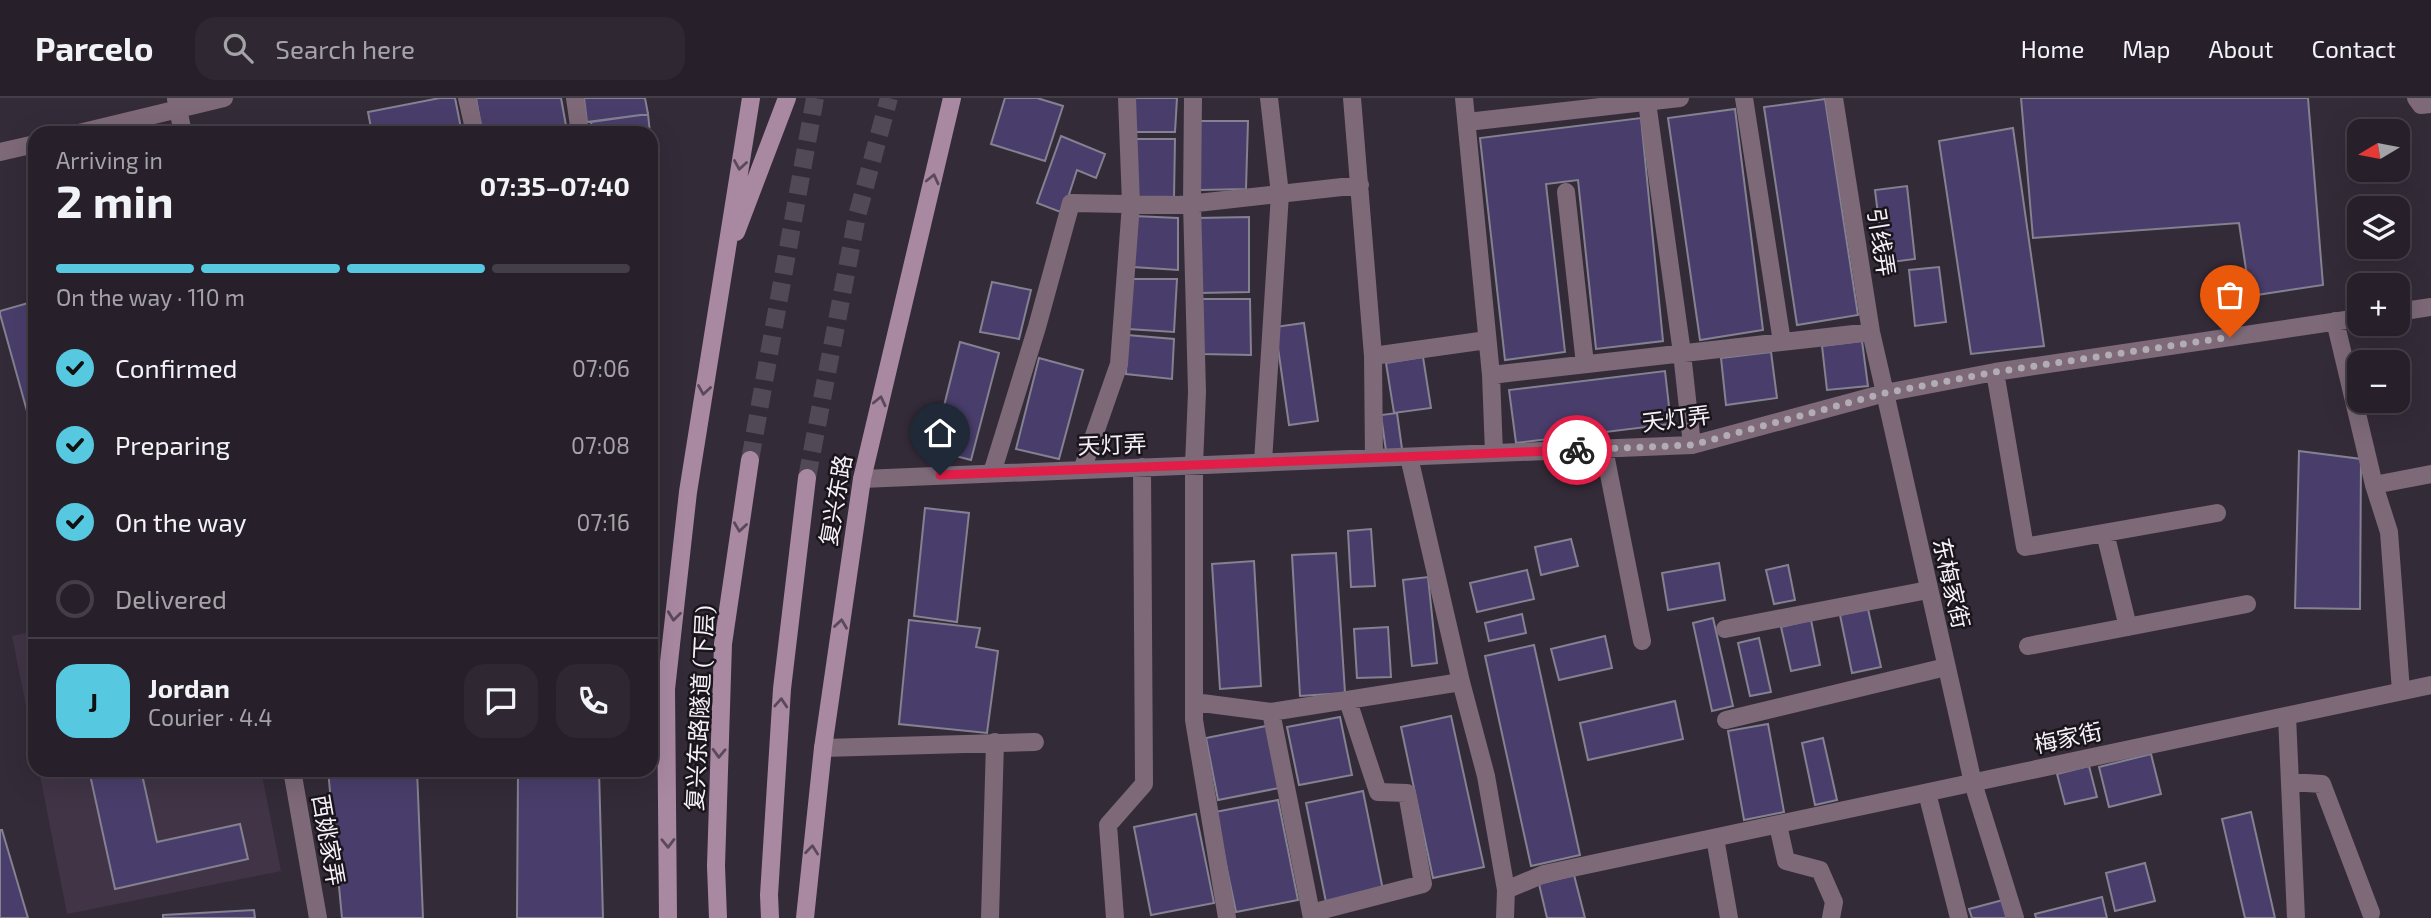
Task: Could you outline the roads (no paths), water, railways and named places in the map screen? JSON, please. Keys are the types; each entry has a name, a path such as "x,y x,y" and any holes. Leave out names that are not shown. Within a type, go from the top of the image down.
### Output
{"main road":[{"path":"668,918 658,690 722,269 751,98"},
{"path":"722,269 787,98"},
{"name":"复兴东路","path":"805,918 824,748 862,478 952,98"},
{"name":"复兴东路隧道 (下层)","path":"718,918 716,866 723,644 750,460"},
{"path":"770,918 769,895 782,689 807,478"}],"street":[{"path":"102,126 177,103 224,98"},
{"path":"467,98 473,126"},
{"path":"575,98 579,126"},
{"path":"1082,470 1119,364 1131,204 1128,98"},
{"path":"1193,98 1192,203 1197,392 1194,465 1194,720 1227,918"},
{"path":"1263,462 1280,194 1269,98"},
{"path":"1352,98 1373,356 1374,458"},
{"path":"1464,98 1491,375 1494,453"},
{"path":"1467,122 1681,98"},
{"path":"1744,98 1782,342"},
{"name":"引线弄","path":"1834,98 1871,331 1885,393"},
{"path":"2416,98 2421,106 2431,104"},
{"path":"1647,102 1692,445"},
{"path":"177,103 182,126"},
{"path":"0,152 28,146"},
{"path":"992,473 1071,204 1192,203 1360,184"},
{"path":"1566,192 1585,364"},
{"path":"2410,310 2431,307"},
{"name":"天灯弄","path":"862,478 1692,445 1885,393 1995,372 2347,320"},
{"path":"2335,321 2374,485 2389,532 2401,691"},
{"path":"1491,375 1871,331"},
{"path":"1373,356 1487,340"},
{"path":"1995,372 2025,547 2217,513"},
{"name":"东梅家街","path":"1885,393 1973,783 2015,918"},
{"path":"1604,449 1642,641"},
{"path":"1409,457 1461,682 1486,776 1506,890 1505,918"},
{"path":"1115,918 1108,825 1144,784 1142,467"},
{"path":"2374,485 2431,474"},
{"path":"2105,533 2128,627"},
{"path":"1725,629 1928,590"},
{"path":"2028,646 2247,604"},
{"path":"1726,720 1946,667"},
{"path":"1194,702 1271,712 1461,682"},
{"name":"梅家街","path":"1506,890 1544,874 2431,685"},
{"path":"1271,712 1312,915 1423,884 1407,793 1378,792 1348,701"},
{"path":"2287,716 2296,918"},
{"path":"990,918 995,742"},
{"path":"824,748 1035,742"},
{"name":"西姚家弄","path":"293,777 318,918"},
{"path":"2290,782 2322,784 2371,913"},
{"path":"1927,793 1959,918"},
{"path":"1778,825 1786,861 1820,870 1834,902 1831,918"},
{"path":"1715,838 1729,918"}],"tunnel":[{"path":"750,460 815,98"},
{"path":"807,478 857,216 889,98"}]}
